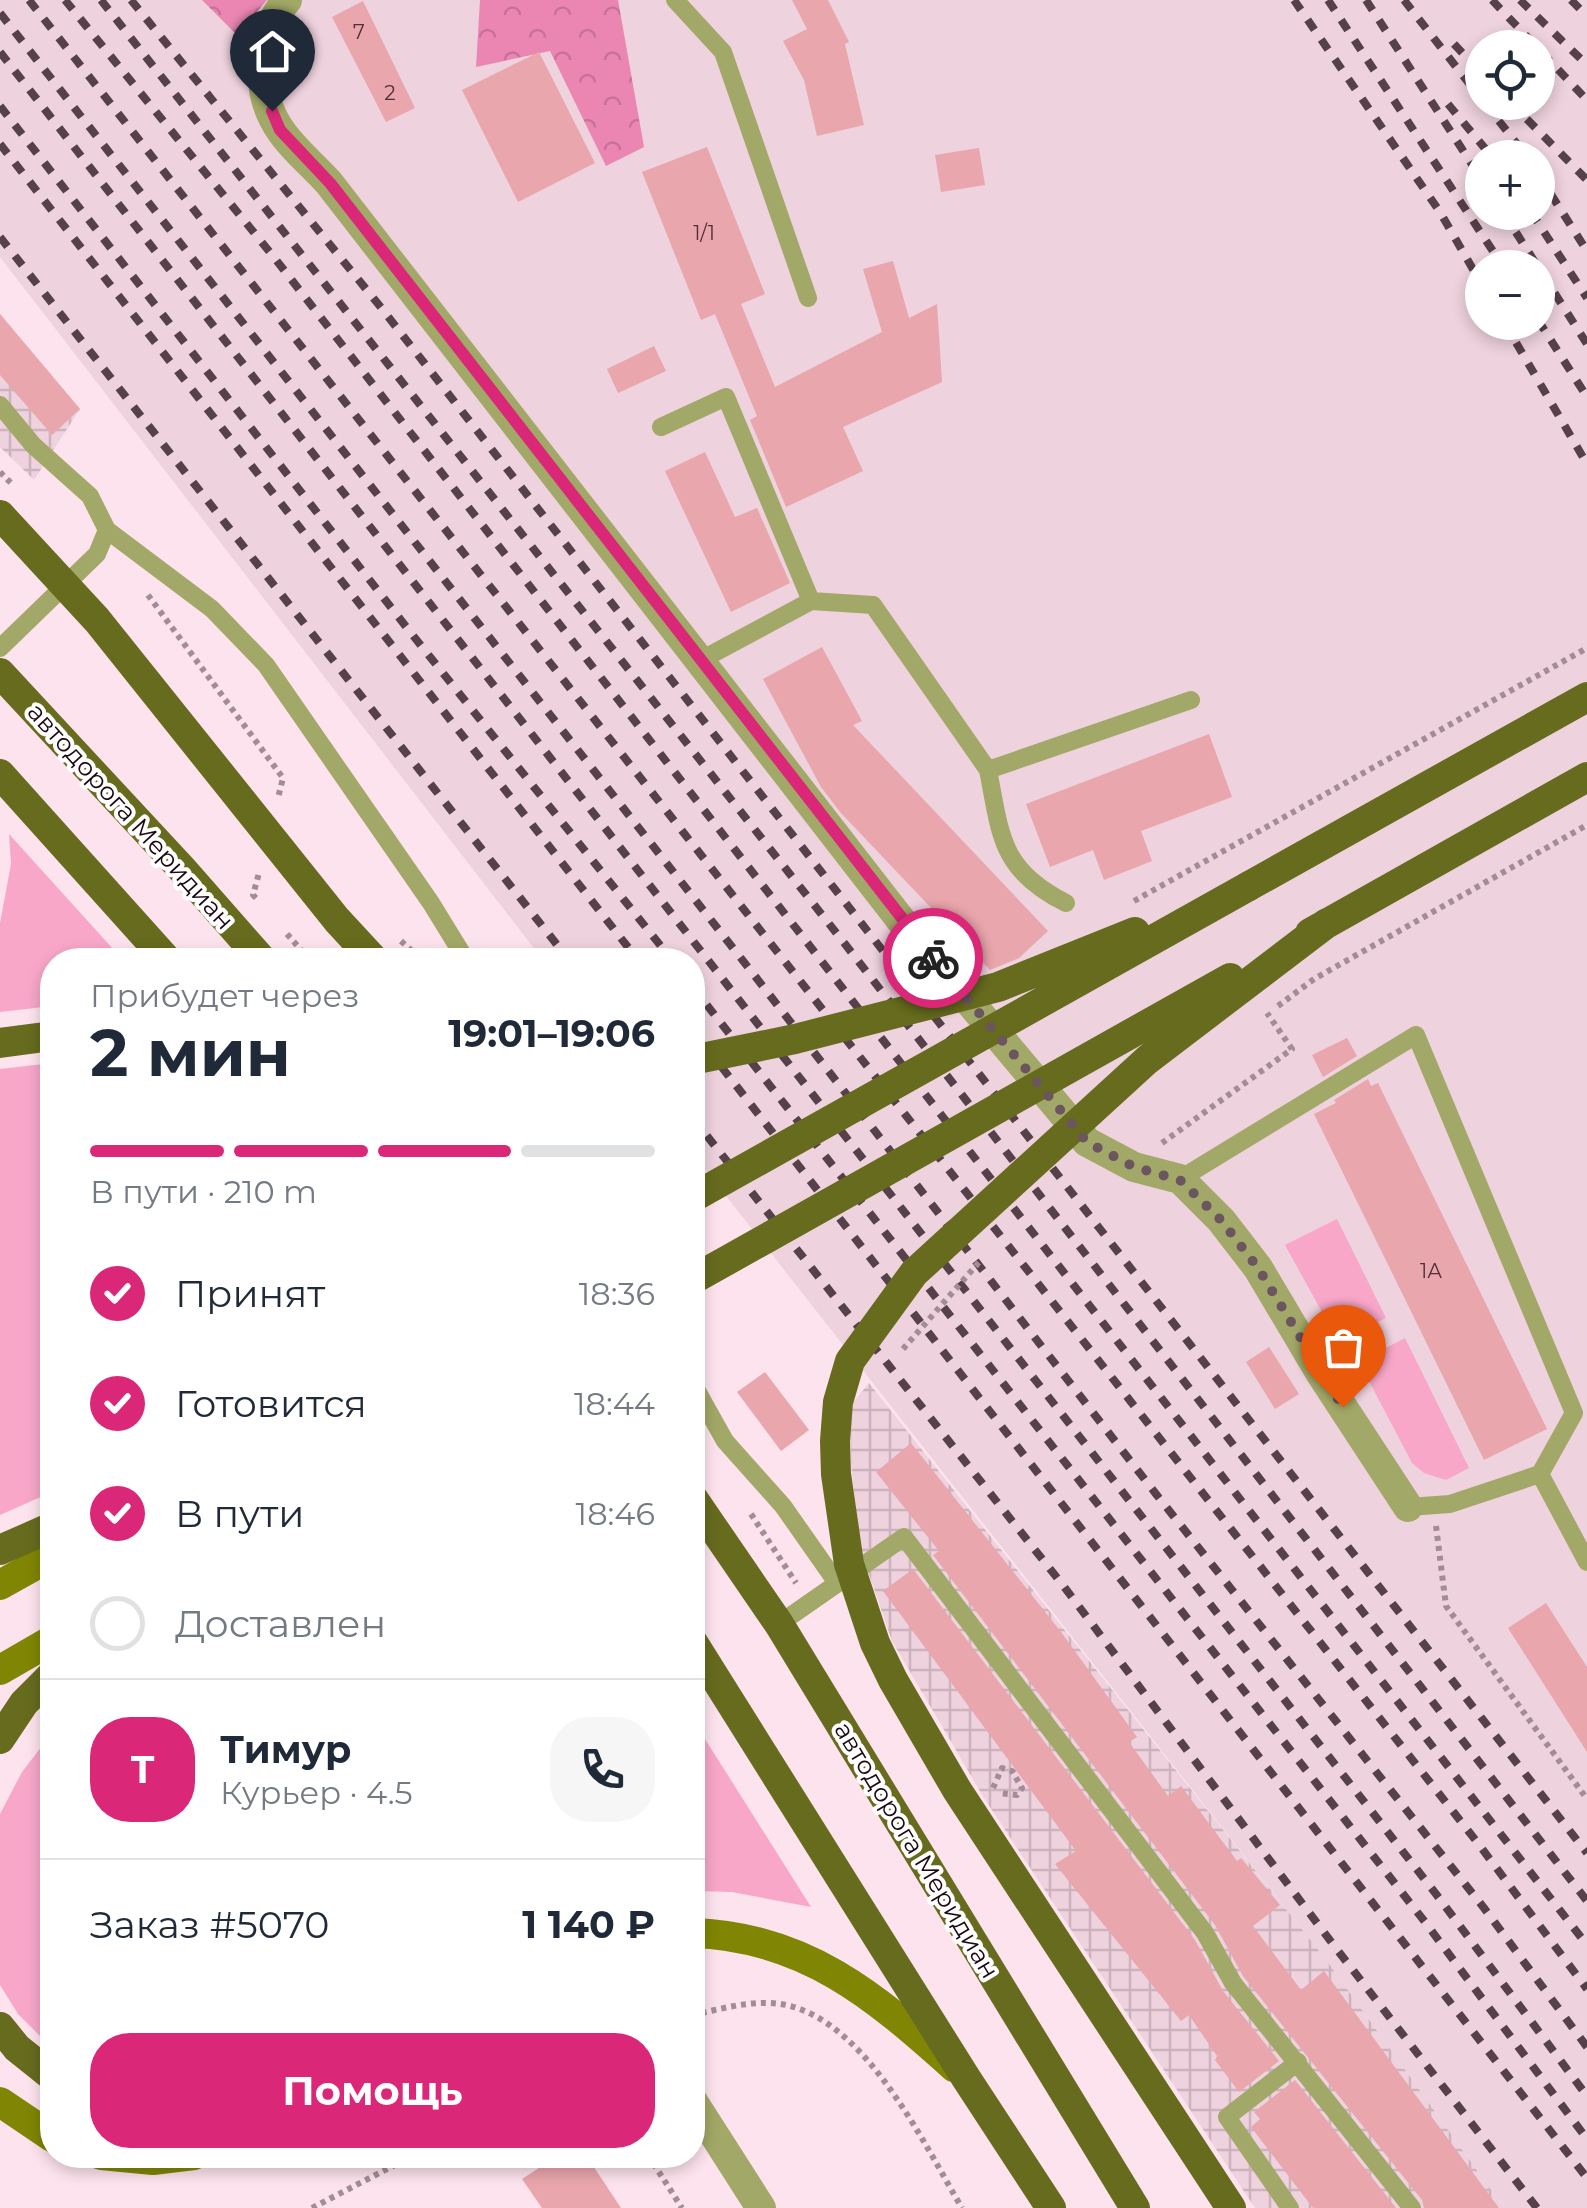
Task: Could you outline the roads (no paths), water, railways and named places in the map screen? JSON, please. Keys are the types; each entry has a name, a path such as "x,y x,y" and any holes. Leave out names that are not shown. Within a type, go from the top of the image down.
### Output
{"main road":[{"path":"0,515 96,620 363,948"},
{"name":"автодорога Меридиан","path":"0,674 251,948"},
{"path":"705,1191 1587,696"},
{"path":"0,774 157,948"},
{"path":"705,1273 1587,777"},
{"path":"705,1057 795,1039 998,986 1249,886"},
{"path":"1231,2208 957,1790 893,1680 875,1643 850,1564 835,1441 838,1402 850,1361 914,1272 1147,1060 1326,924"},
{"path":"0,1043 40,1038"},
{"name":"автодорога Меридиан","path":"705,1515 779,1624 1135,2208"},
{"path":"0,1550 40,1532"},
{"path":"0,1585 40,1563"},
{"path":"0,1670 40,1647"},
{"path":"705,1662 1051,2208"},
{"path":"0,1739 40,1687"},
{"path":"705,1934 756,1940 792,1951 835,1973 885,2006 966,2078"},
{"path":"0,2028 40,2066"},
{"path":"0,2102 40,2128"}],"street":[{"path":"287,0 273,16 261,60 264,92 280,130 330,183 900,918 1087,1142 1134,1167 1180,1180 1221,1220 1258,1268 1322,1374 1421,1506"},
{"path":"705,2120 761,2208"}],"lane":[{"path":"675,0 723,52 808,298"},
{"path":"661,427 726,397 811,601"},
{"path":"0,405 33,445 90,496 107,530 212,609 266,665 432,902 459,948"},
{"path":"0,648 97,554 107,530"},
{"path":"701,660 811,601 874,605 988,770 1003,845 1023,876 1066,903"},
{"path":"988,770 1191,700"},
{"path":"1180,1180 1416,1035 1574,1413 1540,1474 1450,1504 1421,1506"},
{"path":"705,1405 725,1441 783,1506 837,1583"},
{"path":"1540,1474 1587,1562"},
{"path":"779,1624 904,1536 1205,1933 1233,1983 1412,2208"},
{"path":"1290,2208 1227,2117 1298,2062"}],"railway":[{"path":"29,0 1477,1842 1587,1989"},
{"path":"65,0 273,256 1587,1945"},
{"path":"101,0 845,944 1587,1901"},
{"path":"131,0 379,305 1587,1853"},
{"path":"1294,0 1440,212 1465,255"},
{"path":"1328,0 1492,250"},
{"path":"1366,0 1465,154"},
{"path":"1404,0 1465,78"},
{"path":"1492,0 1587,100"},
{"path":"1520,0 1587,65"},
{"path":"1571,0 1587,16"},
{"path":"0,13 1484,1908 1587,2047"},
{"path":"1454,44 1465,56"},
{"path":"0,52 699,948"},
{"path":"1448,104 1478,140"},
{"path":"0,106 662,948"},
{"path":"1498,120 1514,140"},
{"path":"1528,120 1587,180"},
{"path":"0,144 629,948"},
{"path":"1555,201 1587,251"},
{"path":"1514,230 1587,344"},
{"path":"1543,230 1587,298"},
{"path":"0,237 560,948"},
{"path":"1515,340 1587,464"},
{"path":"1551,340 1587,397"},
{"path":"705,956 1436,1894 1587,2096"},
{"path":"705,1003 1425,1922 1587,2139"},
{"path":"705,1046 1587,2178"},
{"path":"705,1133 1062,1584 1537,2208"}]}
